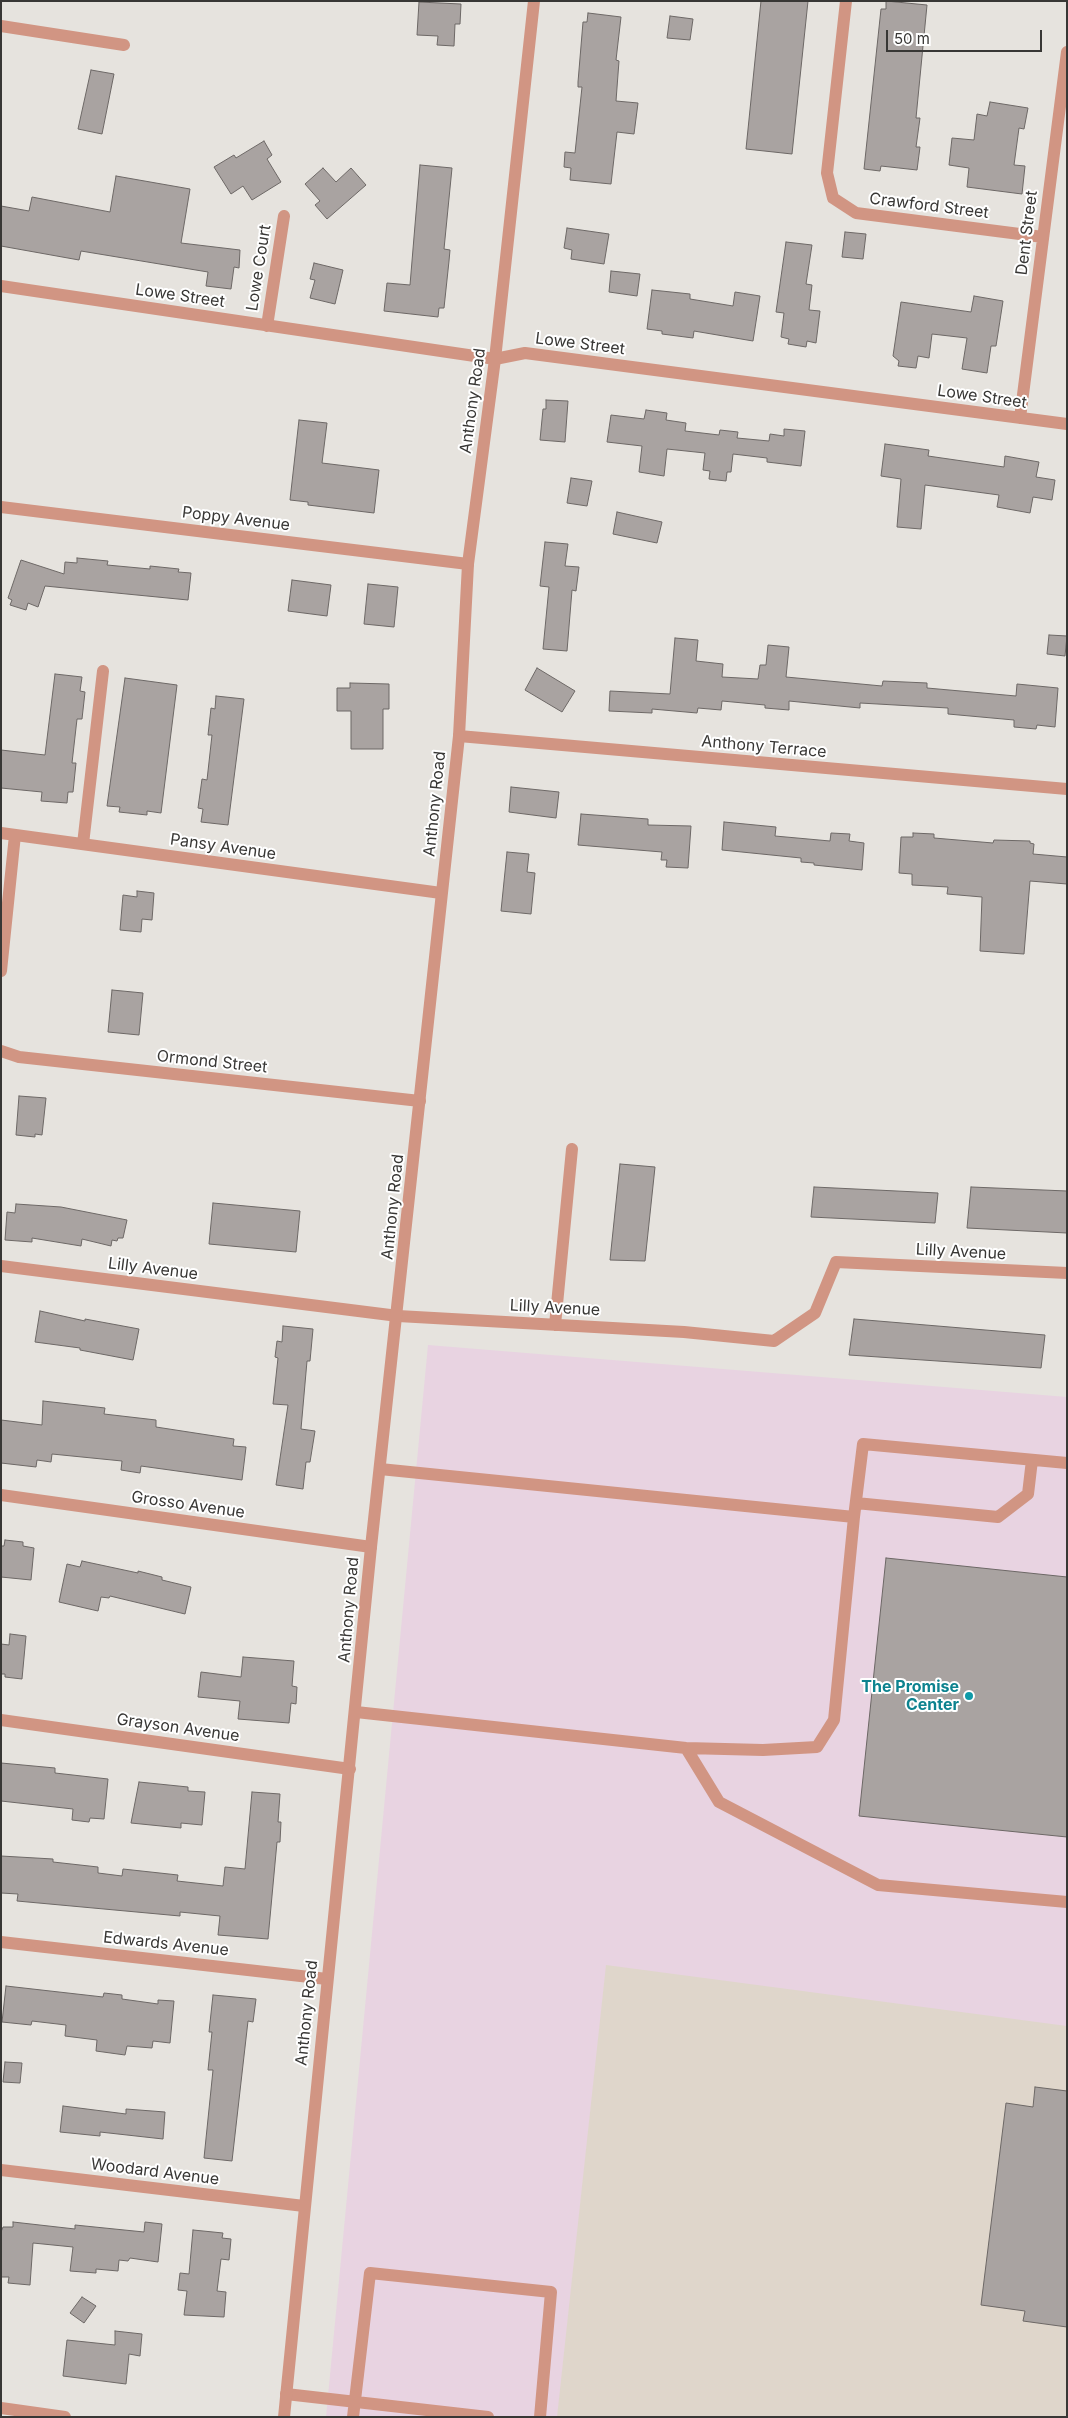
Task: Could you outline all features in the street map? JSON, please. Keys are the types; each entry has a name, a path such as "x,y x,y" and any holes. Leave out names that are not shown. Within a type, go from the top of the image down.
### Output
{"street":[{"name":"Anthony Road","path":"284,2417 371,1547 398,1316 458,736 468,564 495,359 534,1"},
{"name":"Crawford Street","path":"846,1 827,173 833,198 856,213 1043,237"},
{"path":"1,26 124,45"},
{"name":"Dent Street","path":"1020,418 1067,52"},
{"name":"Lowe Court","path":"267,326 284,216"},
{"name":"Lowe Street","path":"1,286 495,359 524,353 1067,424"},
{"name":"Poppy Avenue","path":"1,507 468,564"},
{"path":"83,844 103,671"},
{"name":"Anthony Terrace","path":"458,736 1067,789"},
{"name":"Pansy Avenue","path":"1,833 441,893"},
{"path":"1,971 15,835"},
{"name":"Ormond Street","path":"1,1051 18,1057 420,1101"},
{"path":"555,1325 572,1149"},
{"name":"Lilly Avenue","path":"1,1266 398,1316 684,1332 774,1340 815,1313 836,1262 1067,1273"},
{"path":"356,1712 686,1748 764,1750 817,1746 834,1720 863,1444 1067,1463"},
{"path":"856,1503 998,1517 1028,1494 1032,1460"},
{"path":"380,1469 854,1517"},
{"name":"Grosso Avenue","path":"1,1495 371,1547"},
{"name":"Grayson Avenue","path":"1,1720 350,1769"},
{"path":"686,1748 719,1802 878,1885 1067,1902"},
{"name":"Edwards Avenue","path":"1,1942 327,1979"},
{"name":"Woodard Avenue","path":"1,2170 304,2206"},
{"path":"353,2417 370,2273 551,2292 540,2417"},
{"path":"286,2394 355,2400 488,2417"},
{"path":"1,2408 65,2417"}],"shaded area":[{"path":"428,1345 1067,1397 1067,2417 326,2417"},
{"path":"606,1965 1067,2026 1067,2417 557,2417"}],"building":[{"path":"761,1 808,1 792,154 746,149"},
{"path":"886,1 927,5 916,118 920,118 916,147 920,147 917,170 881,166 880,171 864,169 881,9 886,9"},
{"path":"419,2 461,4 460,24 455,24 454,46 437,45 438,36 417,35"},
{"path":"588,13 621,17 616,60 619,61 616,101 638,103 634,134 617,132 611,184 570,180 571,168 564,167 565,152 575,153 582,87 578,87 578,82 583,22 587,22"},
{"path":"670,16 693,19 690,40 667,38"},
{"path":"91,70 114,74 102,134 78,129"},
{"path":"990,102 1028,108 1024,129 1019,128 1014,165 1025,166 1022,194 967,187 969,168 949,165 952,138 974,140 977,114 987,116"},
{"path":"264,141 272,155 267,159 281,182 252,200 243,186 231,194 214,167 234,155 236,158"},
{"path":"420,165 452,168 444,249 450,250 449,261 444,308 439,308 438,317 384,311 387,283 410,285"},
{"path":"323,168 336,182 351,168 366,185 327,219 315,205 320,201 305,184"},
{"path":"116,176 190,189 181,243 240,250 239,268 234,267 231,289 206,286 208,272 81,251 79,260 1,246 1,206 29,211 32,197 110,212"},
{"path":"567,228 609,234 604,264 571,259 572,250 564,248"},
{"path":"845,232 866,234 863,259 842,257"},
{"path":"786,242 812,245 806,284 812,285 809,310 820,311 816,343 807,341 806,347 788,344 789,339 781,337 784,313 776,312"},
{"path":"314,263 343,270 335,304 310,298 315,280 310,279"},
{"path":"611,271 640,274 637,296 609,292"},
{"path":"652,290 690,294 690,299 733,306 735,292 760,296 753,341 694,331 693,338 662,334 662,331 647,329"},
{"path":"974,296 1003,301 996,346 991,346 987,373 962,369 967,338 932,334 929,358 918,356 916,368 898,366 899,361 893,356 901,302 971,312"},
{"path":"546,400 568,401 565,442 540,440 543,409 546,409"},
{"path":"646,410 667,413 666,420 686,423 685,431 719,435 720,430 738,432 737,438 769,441 770,434 784,436 784,429 805,431 801,466 767,462 767,458 733,454 731,472 727,472 726,481 709,479 710,471 703,470 705,453 667,449 664,476 639,472 642,446 607,442 611,415 644,419"},
{"path":"299,420 327,423 322,463 379,470 374,513 308,505 308,502 290,500"},
{"path":"885,444 929,450 928,456 1004,467 1005,456 1039,462 1036,477 1055,480 1052,500 1033,497 1030,513 997,507 999,495 925,485 921,529 897,527 901,479 881,476"},
{"path":"571,478 592,481 587,506 567,503"},
{"path":"617,512 662,522 657,543 613,534"},
{"path":"545,542 568,544 565,566 579,567 576,591 572,590 567,651 543,649 549,587 540,586"},
{"path":"77,558 108,561 107,565 150,569 150,566 179,569 178,572 191,573 188,600 45,586 38,607 28,603 26,610 10,605 12,600 8,598 21,560 64,574 65,562 77,563"},
{"path":"292,580 331,585 327,616 288,611"},
{"path":"368,584 398,587 394,627 364,624"},
{"path":"1049,635 1067,636 1065,656 1047,654"},
{"path":"675,638 698,640 696,661 723,664 722,677 758,679 760,665 766,665 768,645 789,647 786,677 882,686 883,681 927,683 927,688 1016,696 1017,684 1058,688 1055,727 1037,725 1036,729 1014,727 1014,720 948,714 948,708 860,703 860,708 789,701 789,710 765,708 765,705 722,701 721,710 698,708 697,713 652,709 652,713 609,711 610,691 670,694"},
{"path":"537,668 575,691 562,712 525,690"},
{"path":"55,674 82,677 80,691 85,692 82,719 77,719 72,763 76,763 73,792 68,792 67,803 41,801 42,792 1,788 1,750 45,755"},
{"path":"125,678 177,685 161,813 147,811 147,815 119,812 120,807 107,806"},
{"path":"350,683 389,684 389,709 383,709 383,749 351,749 351,711 337,711 337,688 350,688"},
{"path":"216,696 244,699 228,825 201,822 203,809 198,808 202,779 207,780 212,735 208,735 211,708 215,709"},
{"path":"511,787 559,792 556,818 509,812"},
{"path":"581,814 648,819 648,825 691,826 688,868 666,867 667,860 661,860 662,852 578,845"},
{"path":"724,822 776,827 775,836 830,841 831,833 850,834 849,841 864,843 862,870 814,865 814,863 801,862 801,858 722,850"},
{"path":"913,833 934,834 934,838 993,843 994,840 1030,841 1030,843 1034,844 1033,854 1067,857 1067,884 1030,881 1024,954 980,951 982,897 947,894 948,887 912,885 912,874 899,873 901,837 913,837"},
{"path":"507,852 529,854 527,872 535,873 531,914 501,911"},
{"path":"137,891 154,893 152,920 142,919 141,932 120,930 123,895 137,897"},
{"path":"112,990 143,993 139,1035 108,1032"},
{"path":"19,1096 46,1098 42,1135 35,1134 35,1137 16,1135"},
{"path":"620,1164 655,1167 645,1261 610,1260"},
{"path":"814,1187 938,1193 935,1223 811,1217"},
{"path":"971,1187 1067,1191 1067,1233 967,1228"},
{"path":"213,1203 300,1211 296,1252 209,1244"},
{"path":"16,1204 61,1207 127,1220 123,1238 118,1238 117,1241 112,1240 111,1246 82,1239 81,1246 32,1238 32,1242 5,1240 7,1212 15,1213"},
{"path":"40,1311 85,1321 85,1319 139,1329 133,1360 80,1350 80,1348 35,1342"},
{"path":"854,1319 1045,1335 1041,1368 849,1355"},
{"path":"283,1326 313,1329 310,1361 307,1361 301,1429 315,1431 310,1462 306,1462 303,1489 276,1485 288,1405 273,1404 278,1358 275,1357 277,1341 282,1342"},
{"path":"43,1401 105,1408 104,1414 156,1420 156,1427 234,1439 233,1446 246,1447 242,1480 141,1466 140,1473 121,1470 122,1461 52,1454 51,1462 37,1460 36,1467 1,1463 1,1420 42,1425"},
{"path":"5,1540 23,1542 23,1546 34,1548 31,1580 1,1577 1,1546 4,1546"},
{"name":"The Promise Center","path":"886,1558 1067,1577 1067,1837 859,1816"},
{"path":"82,1561 138,1573 138,1571 162,1577 162,1580 191,1587 185,1614 110,1596 109,1598 101,1597 98,1611 59,1602 67,1564 80,1567"},
{"path":"10,1634 26,1636 22,1679 5,1677 5,1674 1,1674 1,1644 9,1645"},
{"path":"243,1657 294,1661 292,1686 297,1687 296,1704 291,1703 289,1723 238,1719 240,1701 198,1697 201,1672 241,1677"},
{"path":"1,1763 55,1768 55,1773 108,1779 104,1819 90,1818 89,1822 72,1820 73,1809 1,1801"},
{"path":"139,1782 188,1787 188,1791 205,1792 202,1825 181,1823 181,1828 131,1823"},
{"path":"252,1792 280,1794 278,1822 281,1822 280,1842 277,1842 268,1939 218,1935 220,1916 180,1912 180,1916 17,1901 18,1894 1,1893 1,1856 53,1859 53,1862 98,1867 98,1873 122,1876 123,1869 178,1875 177,1881 223,1886 225,1867 245,1869"},
{"path":"6,1986 103,1997 104,1993 122,1995 122,1999 158,2004 158,2000 174,2001 170,2043 153,2041 152,2048 127,2046 125,2055 96,2051 97,2040 65,2036 66,2025 32,2021 31,2025 2,2022"},
{"path":"213,1995 256,1999 253,2022 248,2021 232,2161 204,2158 213,2070 208,2070 212,2032 209,2032"},
{"path":"5,2062 22,2063 20,2083 3,2082"},
{"path":"1035,2087 1067,2091 1067,2327 1023,2321 1025,2311 981,2305 1006,2103 1033,2107"},
{"path":"63,2106 126,2114 126,2109 165,2112 163,2139 100,2132 100,2136 60,2132"},
{"path":"13,2222 75,2229 75,2225 144,2232 145,2222 162,2224 158,2262 130,2258 128,2261 119,2260 118,2271 96,2269 96,2273 70,2271 73,2247 33,2243 30,2285 8,2283 9,2277 1,2277 1,2232 3,2227 13,2227"},
{"path":"193,2230 223,2233 222,2238 231,2239 229,2260 221,2259 217,2291 226,2292 224,2317 184,2315 187,2291 178,2290 180,2273 189,2274"},
{"path":"82,2297 96,2306 84,2323 70,2313"},
{"path":"115,2331 142,2334 140,2356 129,2354 126,2384 63,2376 67,2340 115,2345"}],"place":[{"name":"The Promise Center","path":"969,1696"}]}
